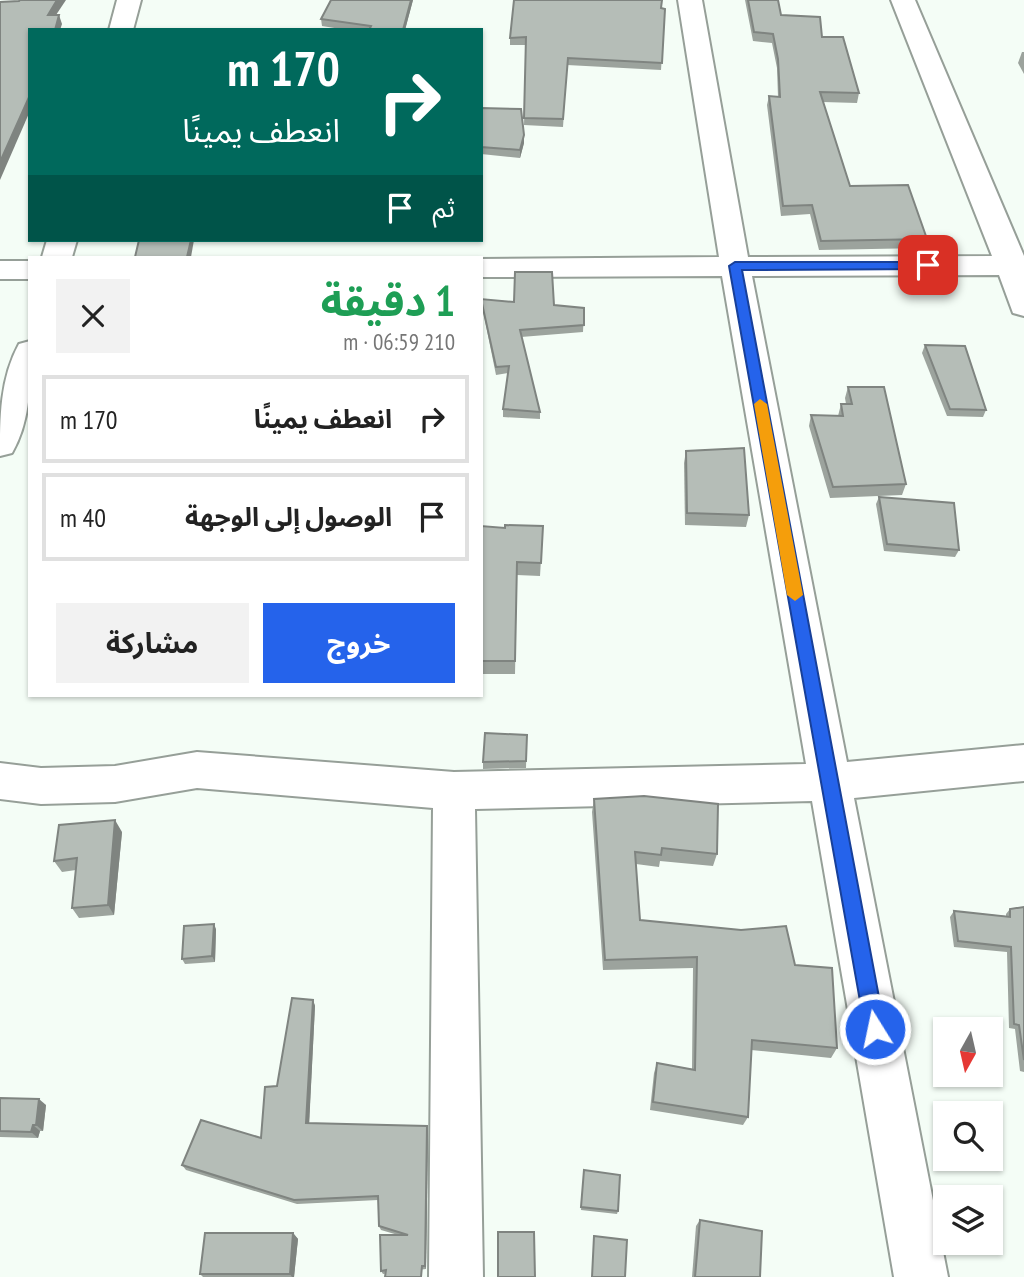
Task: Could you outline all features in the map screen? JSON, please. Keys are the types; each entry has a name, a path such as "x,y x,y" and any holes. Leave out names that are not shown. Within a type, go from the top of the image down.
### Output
{"street":[{"path":"122,28 129,0"},
{"path":"690,0 735,266 920,1277"},
{"path":"903,0 1017,265 1024,306"},
{"path":"483,268 1017,265"},
{"path":"0,270 28,270"},
{"path":"0,444 28,358"},
{"path":"0,781 41,786 116,784 197,770 454,791 830,782 1024,763"},
{"path":"454,791 456,1277"}],"building":[{"path":"57,0 48,15 59,15 56,28 28,28 28,99 0,162 0,2"},
{"path":"331,0 411,0 404,28 370,28 371,26 321,19"},
{"path":"514,0 662,0 661,8 665,9 662,63 568,58 563,119 524,118 526,37 510,38"},
{"path":"748,0 778,0 781,15 820,17 822,37 843,37 859,93 820,92 850,186 908,185 927,239 821,241 812,205 783,206 769,96 780,97 778,59 773,34 754,32"},
{"path":"483,108 521,109 524,135 520,150 483,147"},
{"path":"139,242 191,242 187,256 135,256"},
{"path":"515,272 552,272 554,305 584,308 584,325 520,330 540,412 503,409 509,366 496,367 483,299 514,302"},
{"path":"925,345 965,346 986,410 950,409"},
{"path":"848,387 884,387 906,484 833,487 811,415 843,416 841,404 852,404"},
{"path":"744,448 749,515 687,513 686,451"},
{"path":"879,497 954,503 959,550 887,544"},
{"path":"505,525 543,526 541,563 517,562 515,661 483,661 483,526 505,528"},
{"path":"485,733 527,735 526,761 483,762"},
{"path":"644,796 718,804 717,854 662,848 661,855 635,852 640,920 741,930 786,926 795,965 832,968 837,1048 752,1040 748,1117 653,1102 657,1063 695,1070 697,957 605,960 594,799"},
{"path":"115,820 108,905 72,908 77,858 54,861 59,825"},
{"path":"1024,907 1024,1060 1019,1025 1014,1024 1011,947 958,941 954,911 1010,917 1010,909"},
{"path":"214,924 212,956 182,959 184,926"},
{"path":"292,998 313,1000 306,1123 427,1126 425,1266 422,1266 421,1277 385,1277 386,1270 381,1271 380,1235 408,1235 379,1226 378,1196 294,1200 182,1165 201,1120 261,1138 265,1087 277,1086"},
{"path":"0,1098 39,1099 36,1125 33,1125 31,1132 0,1131"},
{"path":"584,1170 620,1175 618,1211 581,1207"},
{"path":"700,1220 762,1231 760,1277 695,1277"},
{"path":"498,1232 534,1232 535,1277 498,1277"},
{"path":"205,1233 293,1233 290,1274 200,1274"},
{"path":"594,1236 627,1240 625,1277 592,1277"}],"slow traffic":[{"path":"760,404 795,595"}],"route":[{"path":"875,1029 735,266 928,265"}]}
